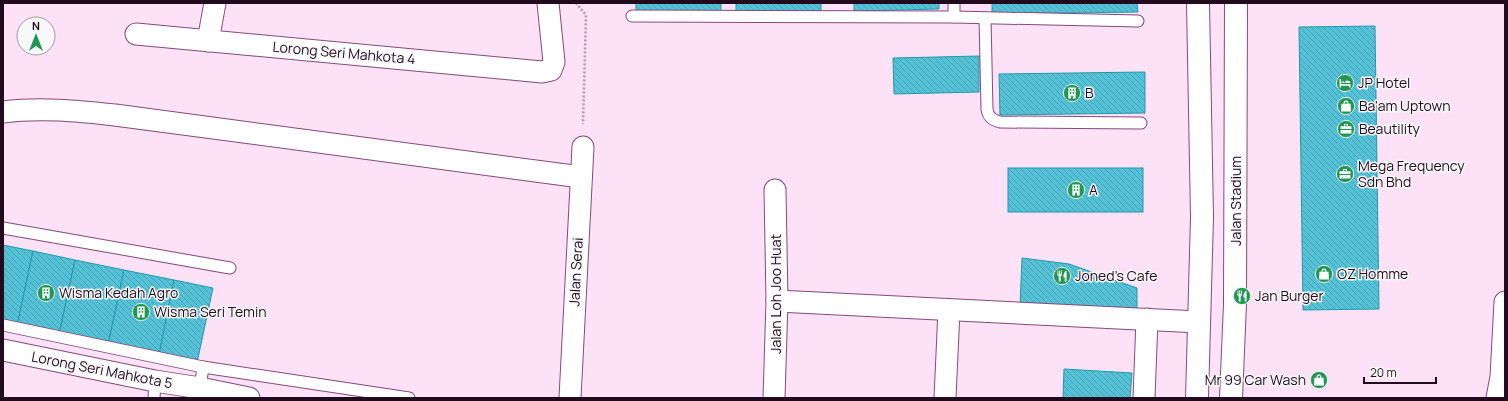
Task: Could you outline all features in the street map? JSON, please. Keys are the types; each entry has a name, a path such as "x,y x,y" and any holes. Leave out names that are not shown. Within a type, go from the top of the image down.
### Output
{"main road":[{"path":"1198,3 1202,217 1198,398"},
{"name":"Jalan Stadium","path":"1231,398 1235,304 1236,3"}],"street":[{"path":"208,41 215,3"},
{"name":"Lorong Seri Mahkota 4","path":"136,34 542,72 551,70 554,62 548,3"},
{"path":"3,112 45,110 78,111 115,115 581,177"},
{"name":"Jalan Serai","path":"570,398 583,147"},
{"name":"Jalan Loh Joo Huat","path":"774,398 778,301 776,190"},
{"path":"778,301 1200,322"},
{"path":"1497,398 1503,377 1505,302"},
{"path":"945,398 949,310"},
{"path":"1144,398 1147,319"},
{"name":"Lorong Seri Mahkota 5","path":"3,350 155,390 200,388 249,398"}],"lane":[{"path":"954,3 954,17"},
{"path":"632,16 954,17 1138,21"},
{"path":"985,18 987,109 988,115 991,118 1000,122 1141,123"},
{"path":"3,228 230,268"},
{"path":"3,325 204,367 409,398"},
{"path":"200,388 204,367"}],"path":[{"path":"576,3 586,15 583,147"}],"building":[{"path":"636,3 721,3 721,12 636,13"},
{"path":"736,3 821,3 821,13 736,15"},
{"path":"854,3 939,3 939,9 854,11"},
{"path":"992,3 1137,3 1138,12 992,14"},
{"path":"1375,26 1379,309 1303,310 1299,27"},
{"path":"979,56 979,92 894,94 893,58"},
{"name":"B","path":"1145,72 1145,113 1000,115 999,74"},
{"name":"A","path":"1008,168 1143,168 1143,212 1008,212"},
{"path":"3,245 33,251 17,326 3,323"},
{"name":"Wisma Kedah Agro","path":"33,251 75,260 59,335 17,326"},
{"name":"Joned's Cafe","path":"1022,258 1069,264 1137,288 1137,310 1020,306"},
{"path":"75,260 124,270 108,345 59,335"},
{"name":"Wisma Seri Temin","path":"124,270 174,280 159,355 108,345"},
{"path":"174,280 213,288 197,363 159,355"},
{"path":"1064,369 1132,373 1130,398 1063,398"}],"place":[{"name":"JP Hotel","path":"1345,83"},
{"name":"B","path":"1072,93"},
{"name":"Ba'am Uptown","path":"1346,106"},
{"name":"Beautility","path":"1346,129"},
{"name":"Mega Frequency Sdn Bhd","path":"1345,174"},
{"name":"A","path":"1076,190"},
{"name":"OZ Homme","path":"1324,274"},
{"name":"Joned's Cafe","path":"1062,276"},
{"name":"Wisma Kedah Agro","path":"46,293"},
{"name":"Jan Burger","path":"1242,296"},
{"name":"Wisma Seri Temin","path":"141,312"},
{"name":"Mr 99 Car Wash","path":"1319,380"}]}
